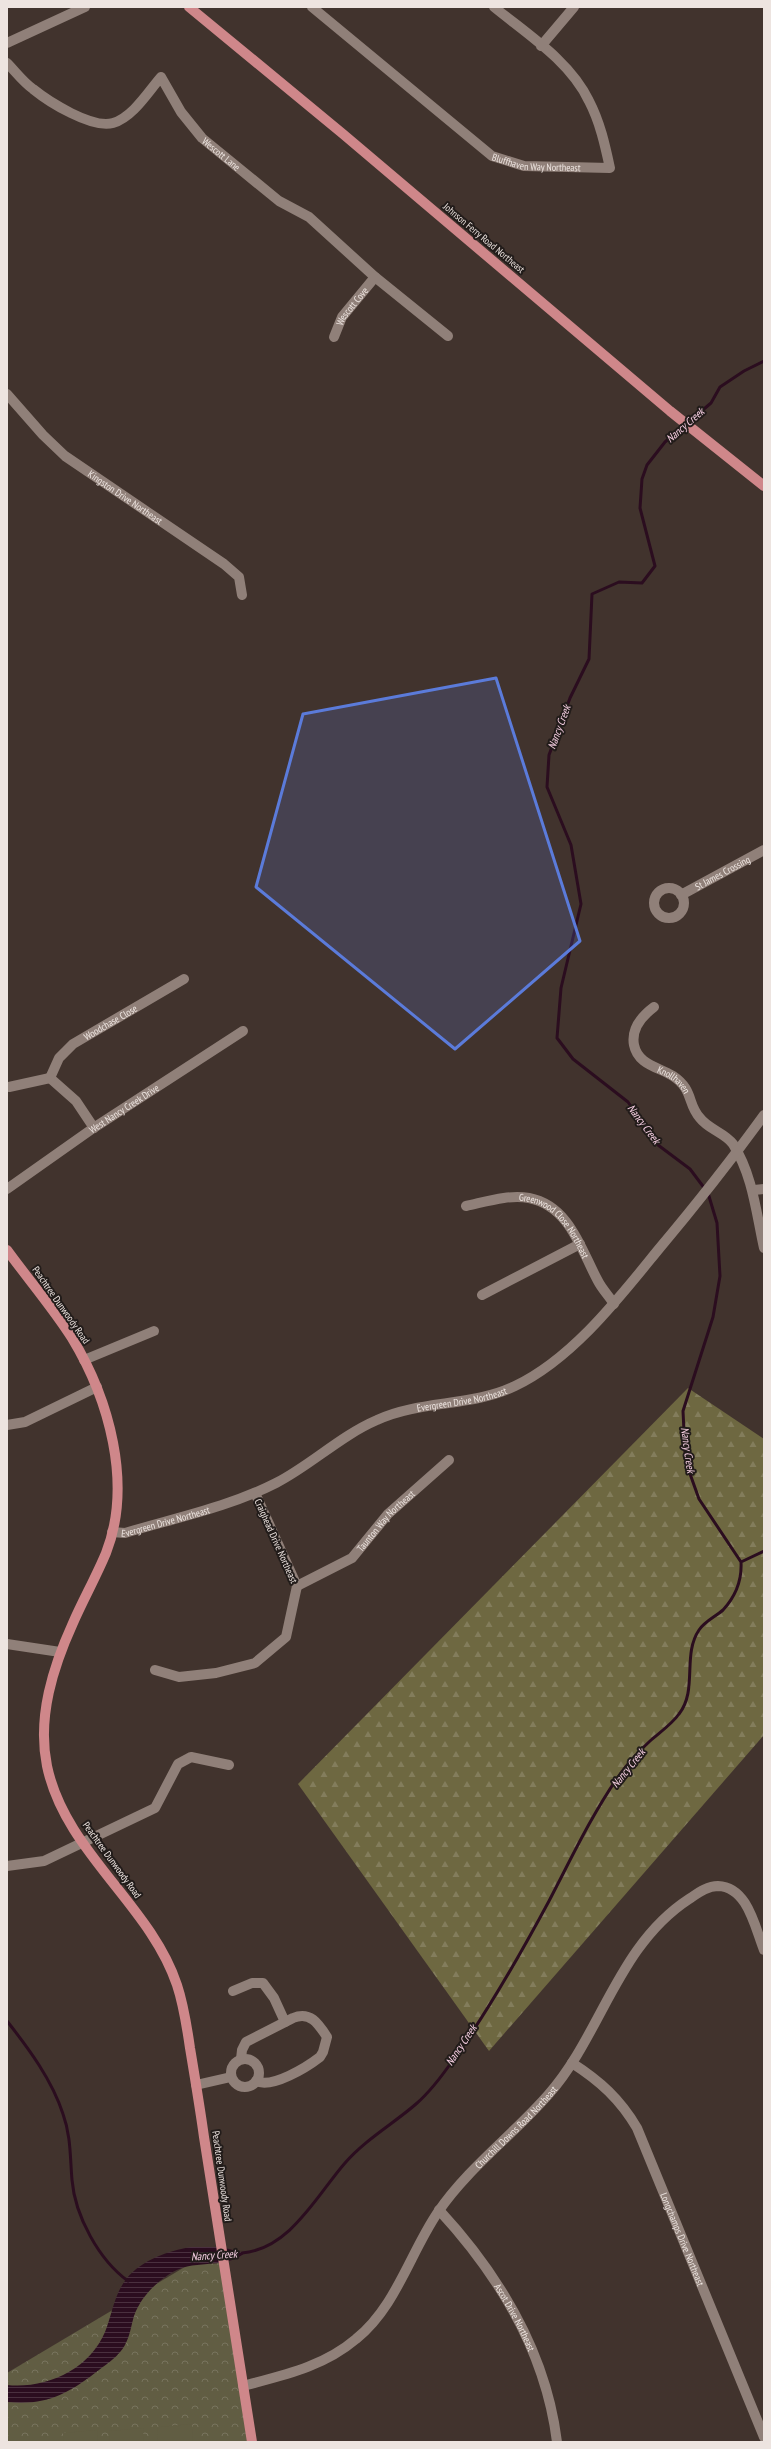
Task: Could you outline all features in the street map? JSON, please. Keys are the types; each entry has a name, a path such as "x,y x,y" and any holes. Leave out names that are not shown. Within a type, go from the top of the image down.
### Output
{"main road":[{"name":"Johnson Ferry Road Northeast","path":"189,7 343,134 699,436 764,486"},
{"name":"Peachtree Dunwoody Road","path":"7,1250 71,1337 84,1360 97,1387 108,1421 116,1466 117,1498 112,1532 106,1552 60,1652 46,1709 44,1735 47,1766 65,1812 83,1843 158,1942 169,1963 184,2014 222,2262 252,2442"}],"street":[{"path":"7,43 72,10 85,7"},
{"name":"Bluffhaven Way Northeast","path":"312,7 492,156 524,166 610,168 604,135 589,100 557,59 494,7"},
{"path":"541,46 574,7"},
{"name":"Wescott Lane","path":"7,63 32,89 58,106 88,120 112,123 129,114 161,77 181,112 202,138 279,201 309,217 375,277 448,336"},
{"name":"Wescott Cove","path":"334,337 342,317 375,277"},
{"name":"Kingston Drive Northeast","path":"7,394 43,435 65,456 224,564 239,577 242,595"},
{"name":"St James Crossing","path":"681,895 764,850"},
{"name":"Woodchase Close","path":"50,1078 59,1058 73,1044 184,979"},
{"name":"Knollhaven","path":"654,1007 640,1019 634,1033 634,1045 638,1055 645,1062 672,1075 683,1084 689,1092 698,1117 732,1143 759,1190 764,1248"},
{"name":"West Nancy Creek Drive","path":"7,1189 94,1128 243,1031"},
{"path":"9,1087 50,1078 76,1101 94,1128"},
{"name":"Evergreen Drive Northeast","path":"112,1532 125,1533 255,1493 299,1469 348,1435 381,1418 417,1407 481,1397 514,1387 557,1359 614,1304 737,1153 764,1115"},
{"name":"Greenwood Close Northeast","path":"466,1206 508,1198 529,1198 560,1213 568,1222 599,1283 614,1304"},
{"path":"482,1295 580,1244"},
{"path":"84,1360 154,1330"},
{"path":"7,1424 25,1422 97,1387"},
{"name":"Taunton Way Northeast","path":"297,1586 352,1558 388,1514 449,1460"},
{"name":"Craighead Drive Northeast","path":"155,1670 179,1677 216,1673 254,1663 286,1637 297,1586 255,1493"},
{"path":"7,1644 60,1652"},
{"path":"7,1866 44,1861 83,1843 111,1827 155,1808 178,1764 191,1757 229,1765"},
{"name":"Churchill Downs Road Northeast","path":"243,2386 312,2367 336,2355 358,2338 386,2306 439,2210 456,2190 547,2096 572,2063 632,1954 663,1919 682,1904 710,1887 726,1887 734,1891 745,1904 764,1950"},
{"path":"233,1991 252,1983 263,1983 274,1998 285,2022"},
{"path":"231,2077 232,2066 241,2058 242,2050 246,2042 300,2015 314,2020 327,2037 324,2052 313,2062 279,2080 262,2084 256,2081"},
{"path":"231,2077 240,2086 252,2085 256,2081 259,2072 258,2066 250,2059 241,2058"},
{"name":"Longchamps Drive Northeast","path":"572,2063 611,2092 626,2109 637,2128 764,2437"},
{"path":"196,2086 231,2077"},
{"name":"Ascot Drive Northeast","path":"439,2210 468,2242 486,2265 512,2308 538,2367 549,2401 557,2442"}],"highlighted area":[{"path":"496,678 580,941 455,1049 256,887 303,714"}],"green space":[{"path":"688,1388 764,1439 764,1735 489,2051 298,1784"},
{"path":"220,2246 253,2442 7,2442 7,2373"},
{"path":"192,2424 193,2442 158,2442 157,2427"},
{"path":"143,2428 144,2442 110,2442 109,2431"},
{"path":"97,2430 98,2442 64,2442 63,2433"}],"water":[{"path":"191,2247 221,2247 245,2253 227,2262 187,2266 162,2279 152,2288 140,2304 134,2316 127,2342 120,2353 77,2386 67,2392 45,2400 21,2403 7,2402 7,2385 37,2384 51,2380 77,2367 98,2345 105,2332 119,2291 127,2278 140,2266 156,2257"}],"waterway":[{"name":"Nancy Creek","path":"705,1189 690,1169 658,1145 628,1102 573,1059 557,1038 561,988 581,904 571,845 547,787 549,755 570,698 589,659 592,594 619,582 642,583 655,566 640,508 642,479 647,465 665,442 711,403 720,387 744,371 764,361"},
{"name":"Nancy Creek","path":"242,2253 259,2249 274,2242 288,2231 313,2204 353,2154 416,2104 445,2072 504,1982 590,1822 621,1772 650,1741 676,1718 685,1705 688,1694 691,1650 694,1640 701,1627 723,1610 731,1600 737,1588 741,1562 699,1499 689,1471 685,1452 683,1411 713,1317 720,1276 717,1223 708,1193"},
{"path":"741,1562 764,1551"},
{"path":"7,2021 39,2065 53,2089 66,2122 70,2147 74,2194 83,2222 90,2236 107,2261 128,2281"}]}
